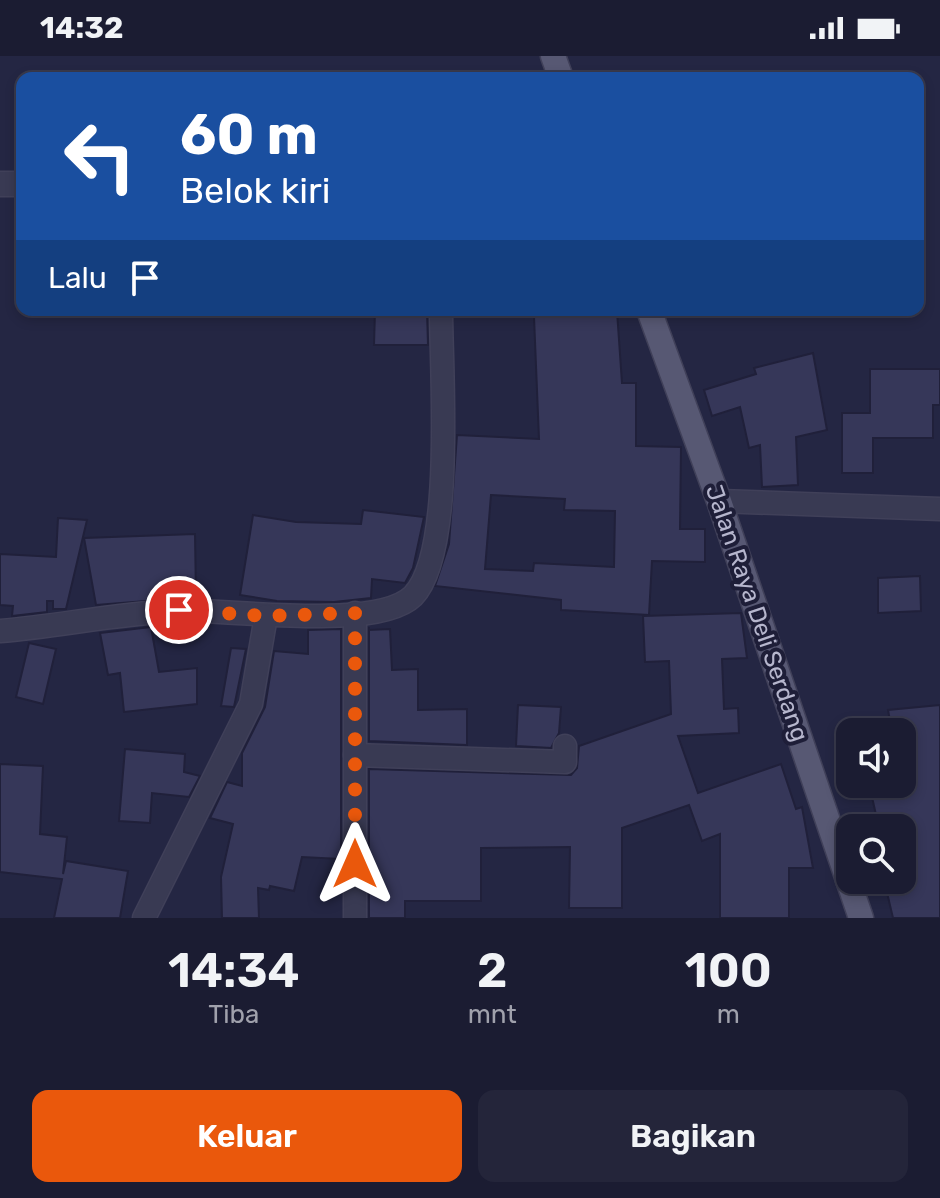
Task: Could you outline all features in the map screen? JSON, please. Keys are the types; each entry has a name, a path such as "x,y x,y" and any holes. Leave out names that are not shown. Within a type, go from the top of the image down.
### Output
{"main road":[{"name":"Jalan Raya Deli Serdang","path":"651,316 719,501 861,918"}],"street":[{"path":"0,631 179,610 266,616 355,613 401,604 413,596 430,558 439,518 443,470 441,316"},
{"path":"719,501 940,509"},
{"path":"355,613 355,918"},
{"path":"144,918 251,704 266,616"},
{"path":"355,755 565,762 565,746"}],"building":[{"path":"375,316 427,316 428,345 374,345"},
{"path":"617,316 622,383 636,383 636,446 681,447 680,529 705,529 705,562 652,561 649,615 561,610 561,600 435,586 449,544 457,435 539,439 534,317","holes":["491,495 565,499 564,510 615,511 614,567 534,563 533,571 485,569"]},
{"path":"813,353 827,430 796,437 798,485 762,487 760,445 749,448 740,407 712,416 704,390 756,374 754,368"},
{"path":"870,369 940,369 940,405 933,405 933,438 873,438 873,473 842,473 842,413 870,413"},
{"path":"363,510 424,517 413,568 405,583 372,579 371,598 334,602 277,601 240,595 253,515 296,522 361,524"},
{"path":"58,518 87,520 66,609 53,609 53,601 47,601 47,612 12,616 13,606 0,605 0,554 56,557"},
{"path":"195,534 196,597 96,605 84,538"},
{"path":"920,576 921,611 878,613 878,578"},
{"path":"741,613 747,658 722,659 724,709 738,708 739,733 678,736 698,793 781,764 796,809 802,807 813,868 789,868 789,918 720,918 720,834 702,841 689,805 622,828 622,908 569,908 570,847 481,848 481,901 405,901 405,918 369,918 369,769 571,775 577,768 579,746 671,714 669,661 645,662 643,616"},
{"path":"151,627 159,672 197,668 197,704 124,712 120,673 108,675 100,633"},
{"path":"341,629 341,859 302,857 294,891 270,886 269,890 258,888 259,918 222,918 221,877 233,824 210,818 227,782 242,786 242,753 265,707 274,651 308,654 308,630"},
{"path":"390,629 392,670 418,669 418,710 467,709 467,745 369,741 369,630"},
{"path":"29,643 56,649 43,704 16,697"},
{"path":"231,648 246,649 234,707 221,706"},
{"path":"518,705 561,707 559,733 551,748 516,746"},
{"path":"940,705 940,918 893,918 887,894 916,894 916,814 876,814 872,798 916,798 916,718 889,718 888,710"},
{"path":"125,749 185,754 184,772 200,776 189,797 152,793 150,823 119,821"},
{"path":"0,764 43,766 40,834 67,837 63,874 66,861 128,871 120,918 54,918 62,879 0,872"}],"route":[{"path":"179,610 266,616 355,613 355,864"}]}
